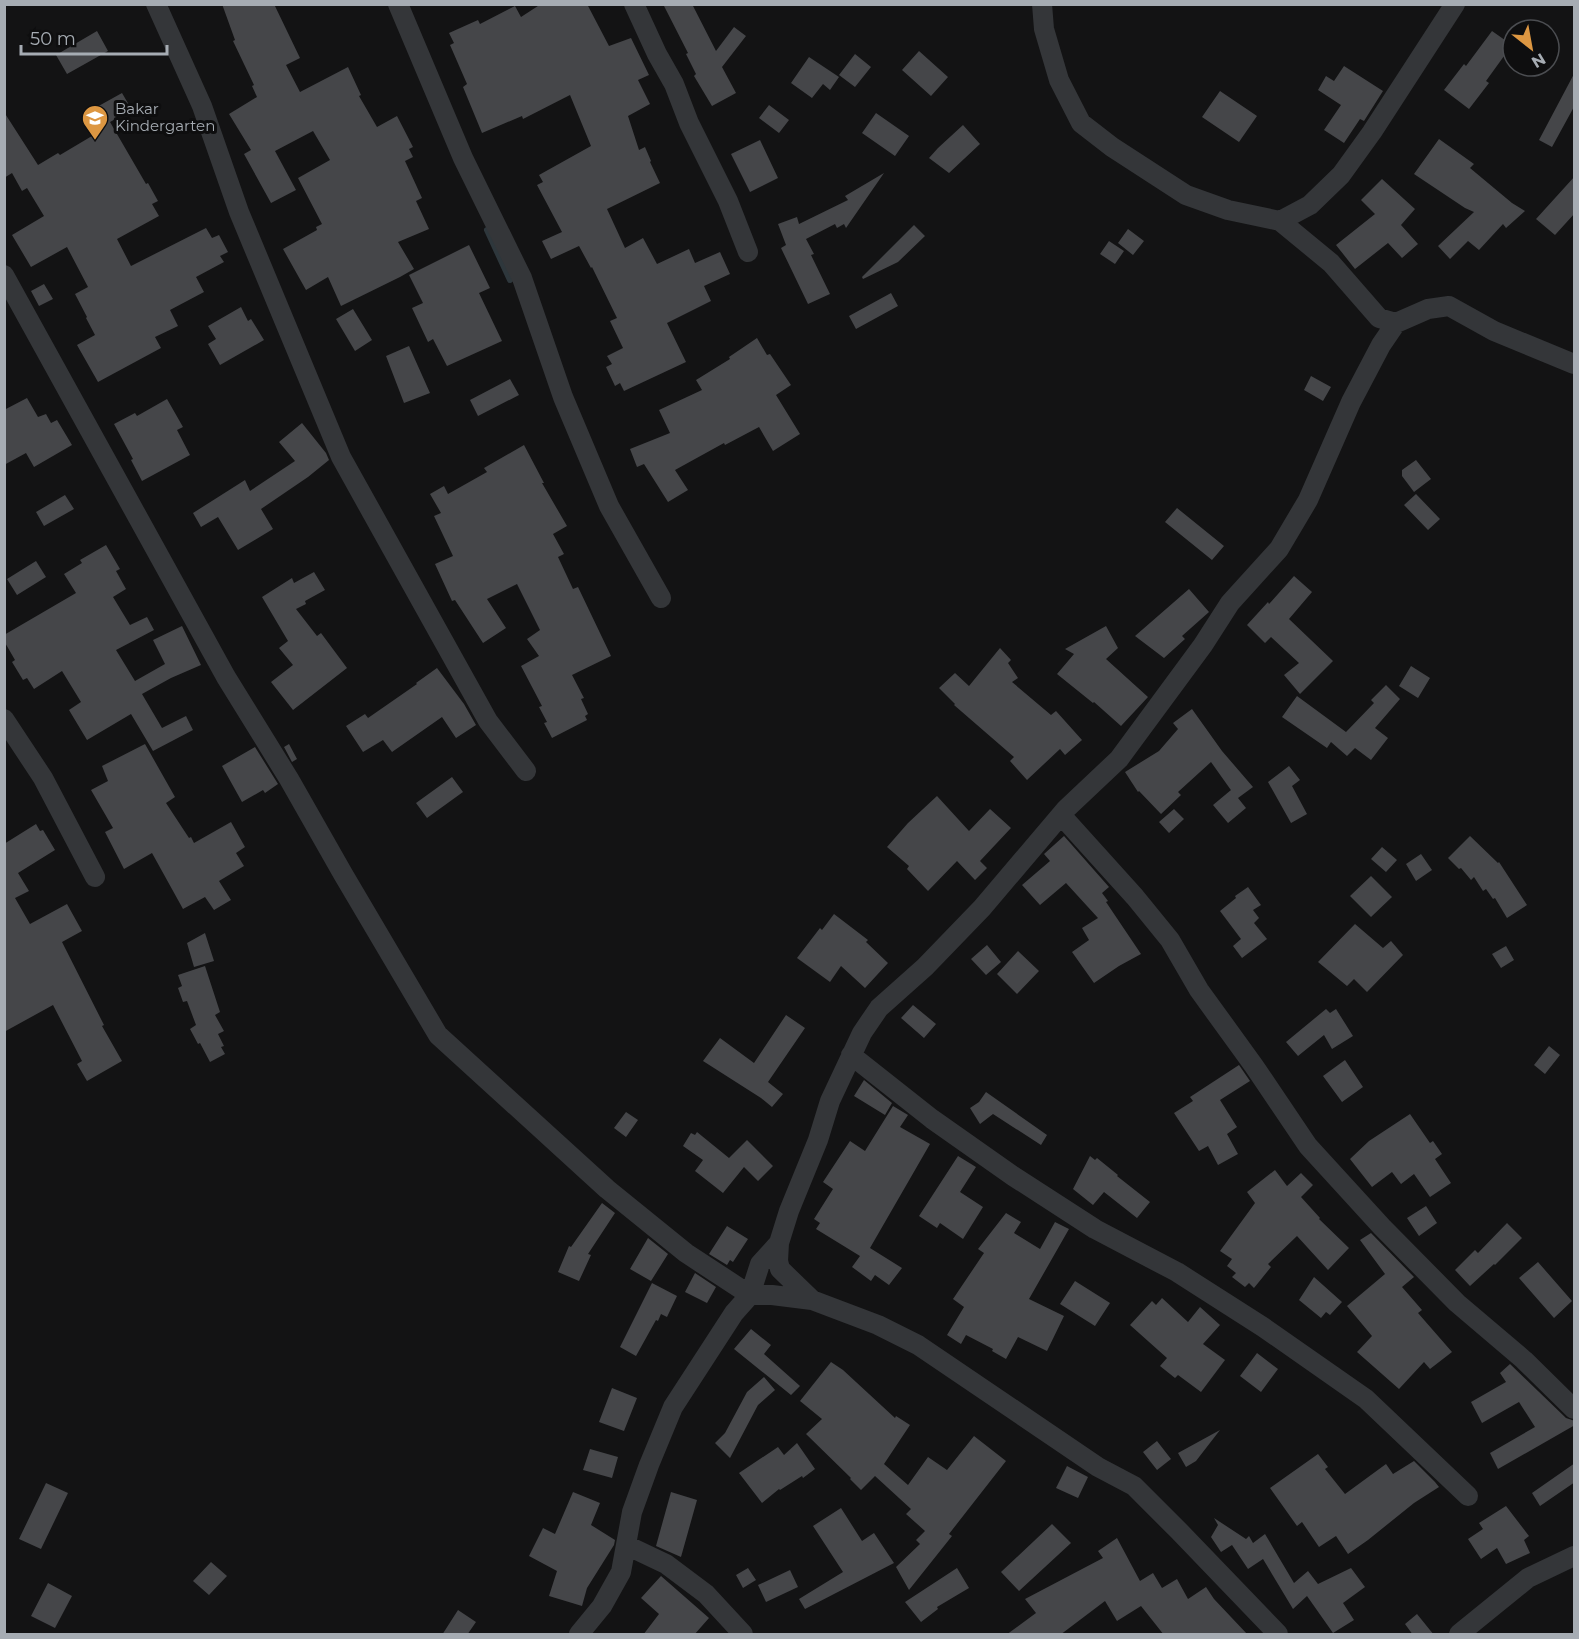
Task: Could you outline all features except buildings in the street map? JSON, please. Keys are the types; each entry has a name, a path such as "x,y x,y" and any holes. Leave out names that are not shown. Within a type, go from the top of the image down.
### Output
{"street":[{"path":"156,4 202,106 239,212 340,457 488,721 526,771"},
{"path":"398,4 464,158 522,278 563,397 609,506 661,598"},
{"path":"634,4 728,201 748,252"},
{"path":"1042,4 1044,28 1059,80 1081,123 1112,147 1186,195 1228,210 1280,221 1331,263 1379,318 1396,323"},
{"path":"1280,221 1310,205 1341,175 1372,132 1455,4"},
{"path":"6,283 226,677 289,779 438,1035 607,1189 686,1253 750,1295 812,1300 878,1325 918,1345 1098,1467 1134,1486 1278,1635"},
{"path":"812,1300 780,1269 779,1243 789,1211 818,1140 830,1101 862,1033 879,1008 925,966 982,908 1061,815 1119,759 1203,645 1230,603 1278,549 1308,500 1351,402 1381,345 1396,323 1428,309 1449,306 1494,331 1575,364"},
{"path":"4,719 43,778 95,877"},
{"path":"1061,815 1135,897 1170,940 1199,990 1308,1146 1382,1227 1457,1303 1524,1360 1575,1409"},
{"path":"851,1055 932,1119 1013,1176 1095,1229 1177,1272 1254,1320 1366,1399 1467,1496"},
{"path":"579,1635 602,1606 621,1572 632,1512 673,1407 734,1312 750,1295 760,1264 779,1243"},
{"path":"626,1545 666,1564 706,1594 743,1635"},
{"path":"1459,1635 1528,1578 1575,1556"}],"waterway":[{"path":"487,230 510,280"}],"place":[{"name":"Bakar Kindergarten","path":"95,141"}]}
